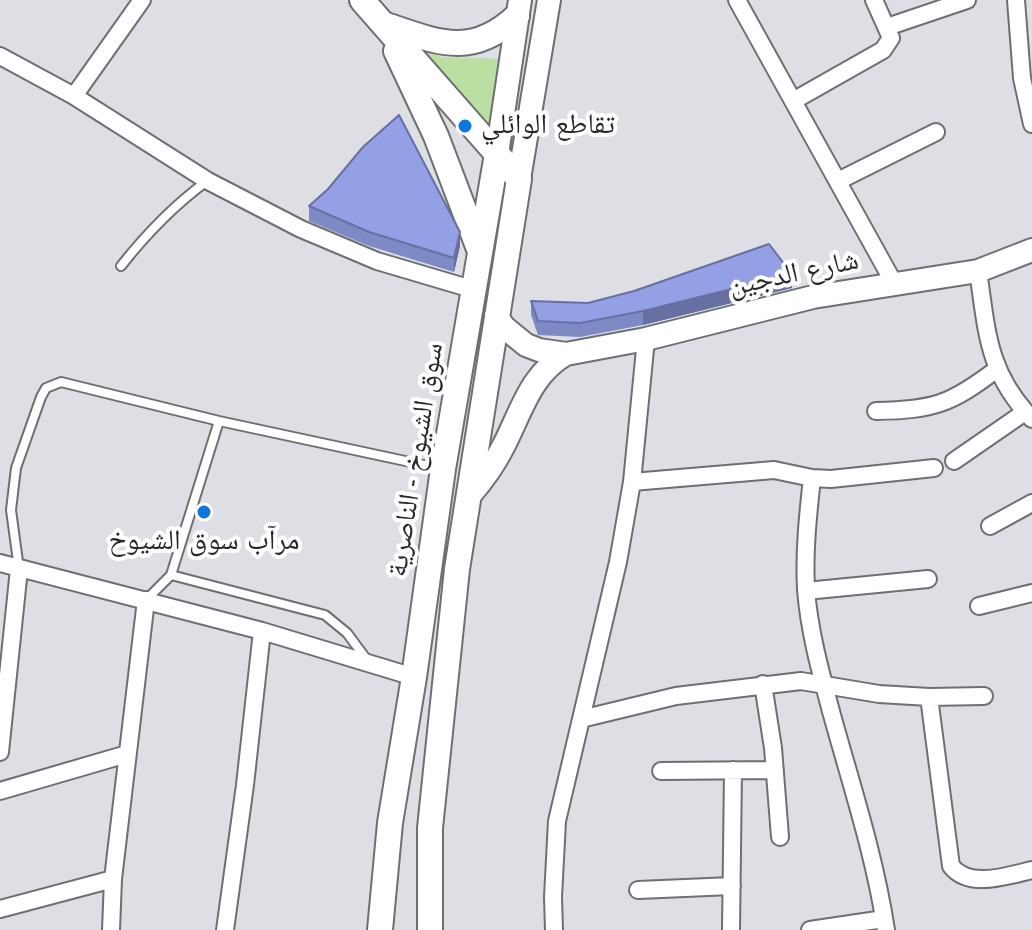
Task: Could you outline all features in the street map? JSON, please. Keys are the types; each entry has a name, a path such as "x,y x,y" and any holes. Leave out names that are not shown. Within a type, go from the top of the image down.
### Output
{"main road":[{"path":"362,0 519,179"},
{"path":"383,23 434,41 456,44 479,41 500,31 519,8"},
{"path":"383,23 436,136 481,253"},
{"name":"سوق الشيوخ - الناصرية","path":"380,930 390,823 443,469 497,154"},
{"name":"سوق الشيوخ - الناصرية","path":"430,930 430,828 457,569 519,179"},
{"path":"390,823 430,828"}],"street":[{"path":"74,96 142,0"},
{"name":"سوق الشيوخ - الناصرية","path":"519,179 549,0"},
{"path":"737,0 895,285"},
{"path":"793,101 883,50 891,38 874,0"},
{"path":"887,27 967,0"},
{"path":"1020,1 1022,78 1032,124"},
{"name":"سوق الشيوخ - الناصرية","path":"497,154 519,8"},
{"path":"0,56 74,96 208,181 301,229 377,261 475,290"},
{"path":"838,181 936,132"},
{"name":"شارع الدجين","path":"496,316 526,345 566,354 646,339 813,297 978,271 1032,250"},
{"path":"954,461 1028,415 997,369 989,348 978,271"},
{"path":"554,930 557,821 615,577 632,482 646,339"},
{"path":"470,495 501,452 538,376 566,354"},
{"path":"876,411 918,410 946,402 997,369"},
{"path":"632,482 774,470 812,478 934,468"},
{"path":"810,930 885,924 862,818 824,683 806,591 806,530 812,478"},
{"path":"990,526 1032,503"},
{"path":"0,563 262,631 414,677"},
{"path":"0,752 19,569"},
{"path":"806,591 928,579"},
{"path":"979,606 1032,593"},
{"path":"111,930 113,879 146,600"},
{"path":"225,930 262,631"},
{"path":"581,719 676,696 801,681 879,694 984,696"},
{"path":"763,684 775,770 780,837"},
{"path":"929,697 951,866 958,875 968,879 1008,876 1032,870"},
{"path":"0,791 127,754"},
{"path":"731,930 733,770"},
{"path":"661,771 775,770"},
{"path":"0,909 113,879"},
{"path":"638,890 732,886"}],"lane":[{"path":"121,266 147,232 176,204 208,181"},
{"path":"19,569 11,510 16,468 46,388 61,382 219,421 443,469"},
{"path":"146,600 171,575 219,421"},
{"path":"171,575 325,615 347,633 370,664"}],"green space":[{"path":"425,48 441,57 506,59 493,126 489,128 421,50"}],"building":[{"path":"399,115 460,232 454,258 369,232 309,206 328,189 363,147"},
{"path":"769,244 792,274 643,311 580,323 538,321 531,301 588,303 634,291"}],"place":[{"name":"تقاطع الوائلي","path":"465,126"},
{"name":"مرآب سوق الشيوخ","path":"204,512"}]}
